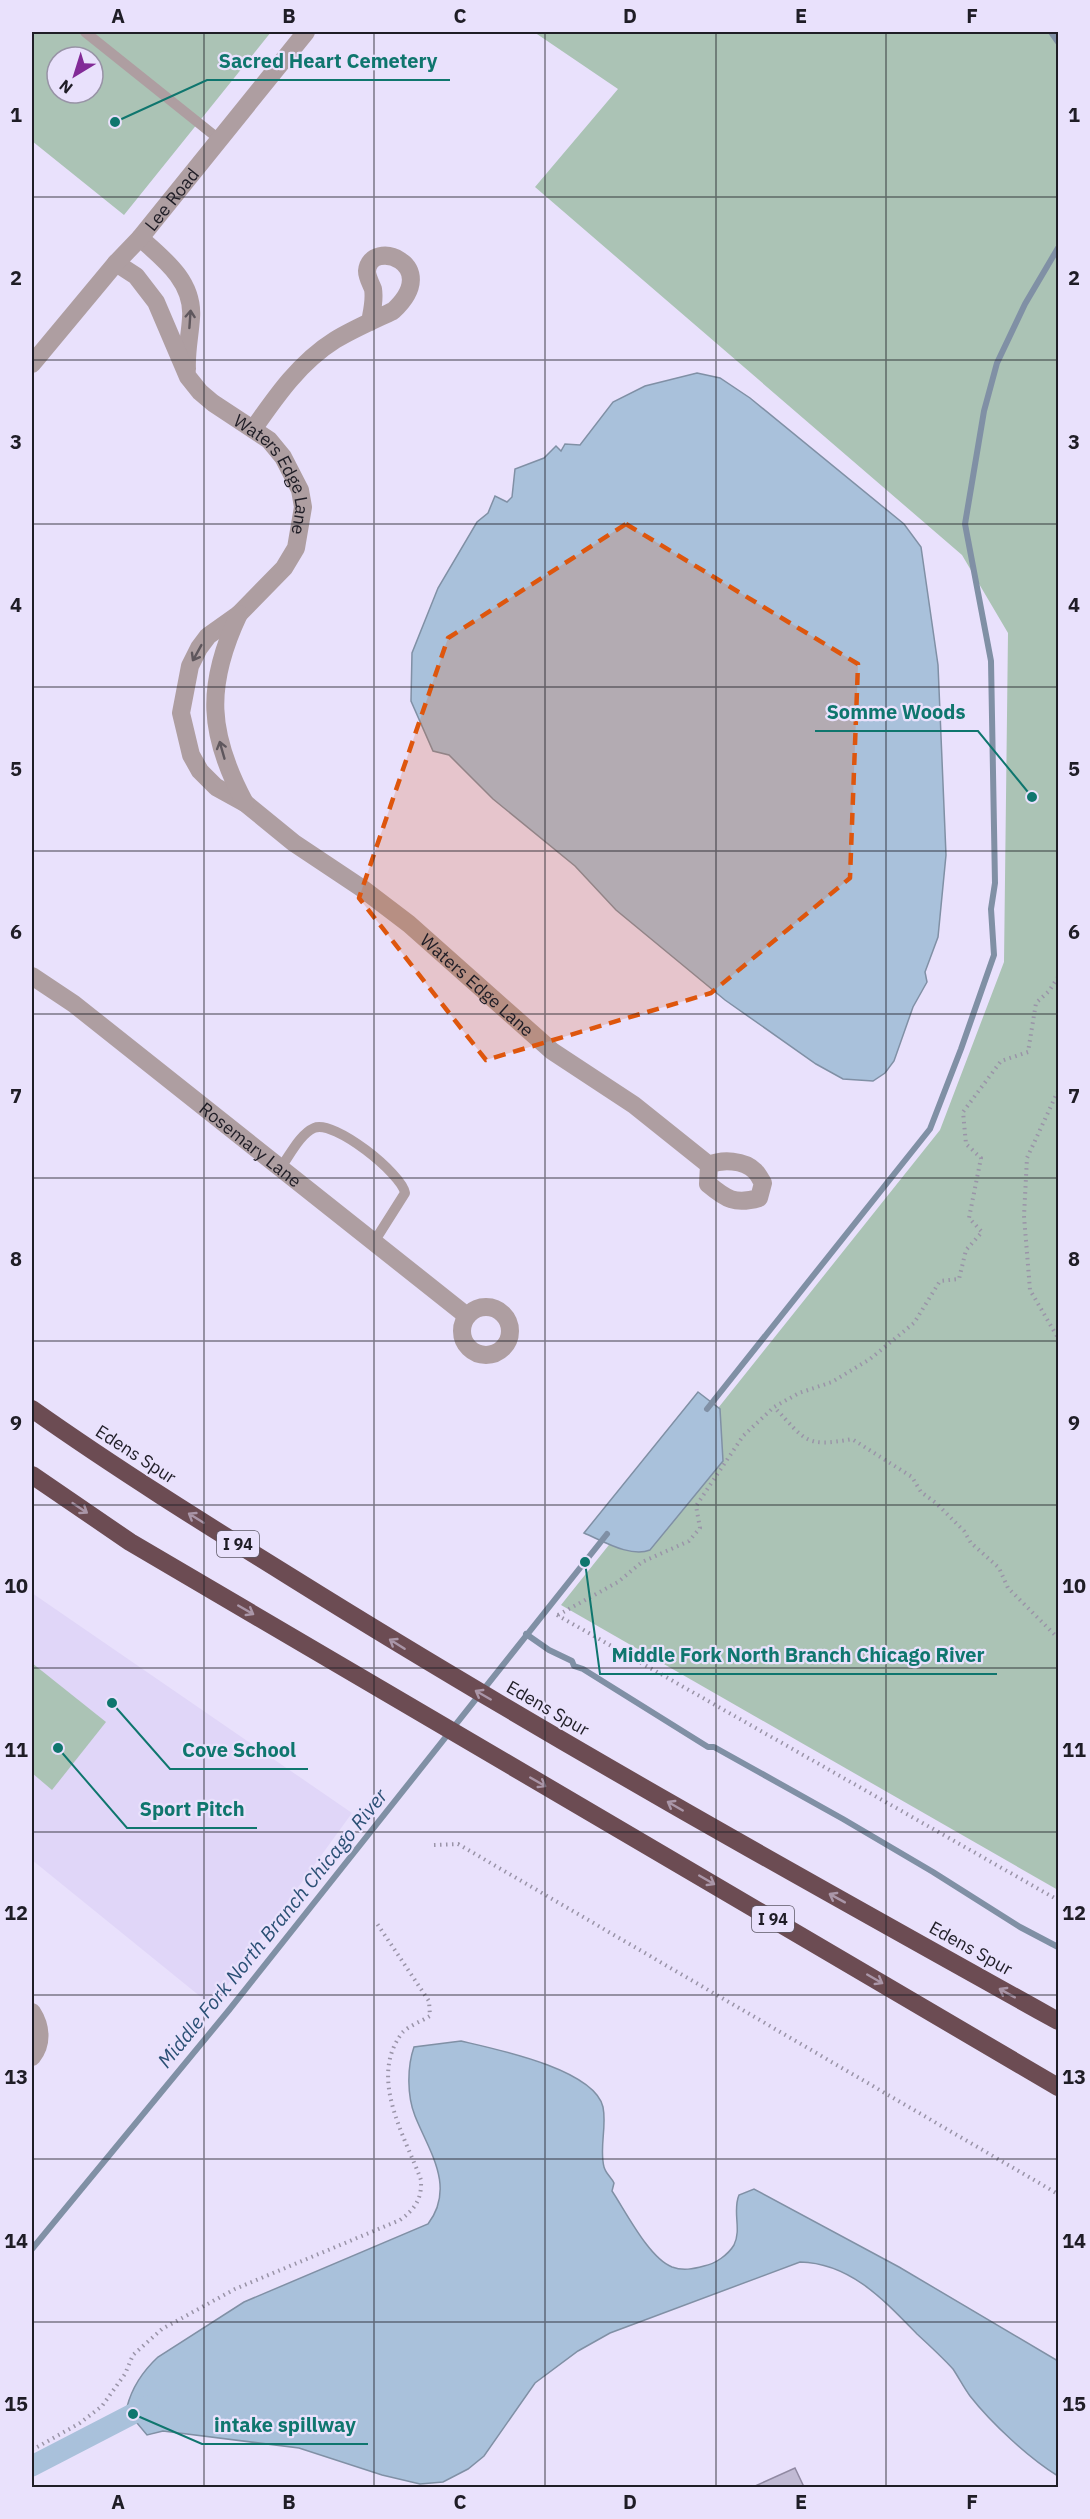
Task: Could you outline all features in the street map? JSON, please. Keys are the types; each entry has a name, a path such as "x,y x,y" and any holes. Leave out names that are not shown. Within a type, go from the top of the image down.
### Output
{"highway":[{"name":"Edens Spur","path":"32,1409 114,1467 447,1675 762,1856 1059,2021"},
{"name":"I 94","path":"32,1475 130,1542 1059,2087"}],"street":[{"name":"Lee Road","path":"32,364 116,262 140,238 306,32"},
{"path":"140,238 176,272 190,300 192,315 186,354 188,377"},
{"name":"Waters Edge Lane","path":"116,262 136,276 156,302 188,377 213,403 269,440 283,458 300,490 303,507 296,548 285,568 239,614 222,624 199,648 190,666 181,713 191,755 200,771 216,787 245,803 294,843 410,924 552,1051 634,1105 709,1165"},
{"path":"254,428 280,389 298,369 334,340 370,322"},
{"name":"Waters Edge Lane","path":"239,614 228,637 218,670 214,695 215,722 228,768 245,803"},
{"name":"Rosemary Lane","path":"32,976 74,1005 467,1316"},
{"path":"32,2012 40,2032 39,2043 32,2057"}],"lane":[{"path":"85,32 219,140"},
{"path":"281,1167 306,1134 323,1126 334,1129 386,1166 404,1186 405,1193 374,1242"}],"path":[{"path":"1059,977 1036,1003 1028,1052 1001,1061 963,1112 966,1144 981,1158 969,1218 982,1232 966,1250 959,1279 940,1281 914,1323 870,1359 832,1382 800,1393 774,1407 743,1436 696,1506 700,1528 689,1541 642,1562 618,1582 558,1615 1059,1900"},
{"path":"1059,1091 1027,1158 1024,1216 1030,1290 1059,1338"},
{"path":"774,1407 806,1440 828,1443 852,1439 912,1477 921,1492 936,1503 964,1531 971,1543 999,1568 1008,1588 1034,1612 1044,1626 1059,1638"},
{"path":"434,1845 458,1844 1059,2194"},
{"path":"32,2450 80,2423 102,2406 125,2374 133,2355 162,2329 235,2289 400,2220 417,2204 422,2191 421,2180 393,2113 389,2088 389,2060 403,2032 430,2016 429,2001 376,1922"}],"highlighted area":[{"path":"626,524 858,664 850,878 711,993 486,1060 359,898 448,638"}],"shaded area":[{"path":"32,1593 352,1813 212,2006 32,1860"}],"green space":[{"path":"32,32 271,32 124,215 32,141"},
{"path":"534,32 1058,32 1058,1890 561,1605 940,1130 1004,962 1008,633 962,555 535,187 618,89"},
{"path":"32,1663 106,1722 52,1790 32,1773"}],"water":[{"path":"697,373 720,378 750,398 904,524 921,547 938,665 946,855 938,937 925,972 927,982 913,1007 894,1061 885,1073 873,1081 843,1079 816,1064 725,1000 616,910 575,866 493,799 449,755 433,751 411,701 412,653 438,588 477,522 488,513 495,496 507,502 512,497 515,469 544,458 556,446 561,451 565,444 580,445 613,402 645,386"},
{"path":"698,1392 720,1409 723,1461 650,1550 634,1552 626,1550 584,1533"},
{"path":"461,2041 541,2063 582,2082 596,2094 603,2107 603,2160 605,2169 614,2183 612,2191 647,2245 663,2262 672,2267 688,2269 708,2265 728,2252 736,2239 736,2207 739,2195 754,2189 899,2267 1058,2361 1058,2476 1035,2460 1000,2429 970,2396 953,2369 879,2297 850,2276 835,2269 800,2262 610,2333 578,2351 535,2383 484,2456 468,2469 443,2482 420,2484 382,2475 299,2448 163,2431 147,2435 127,2407 139,2380 158,2357 244,2302 428,2224 436,2210 440,2196 440,2183 433,2156 412,2108 409,2091 410,2063 414,2047"}],"building":[{"path":"795,2468 804,2487 753,2487"}],"waterway":[{"name":"Middle Fork North Branch Chicago River","path":"1051,32 1058,42"},
{"name":"Middle Fork North Branch Chicago River","path":"707,1409 930,1129 994,955 991,909 995,883 991,661 965,524 984,411 997,363 1025,304 1058,248"},
{"name":"Middle Fork North Branch Chicago River","path":"32,2249 229,2010 607,1534"},
{"path":"526,1634 549,1650 572,1661 574,1666 583,1669 708,1747 714,1747 843,1819 1020,1927 1058,1947"},
{"path":"32,2466 148,2406"}],"place":[{"name":"Sacred Heart Cemetery","path":"115,122"},
{"name":"Somme Woods","path":"1032,797"},
{"name":"Middle Fork North Branch Chicago River","path":"585,1562"},
{"name":"Cove School","path":"112,1703"},
{"name":"Sport Pitch","path":"58,1748"},
{"name":"intake spillway","path":"133,2414"}]}
